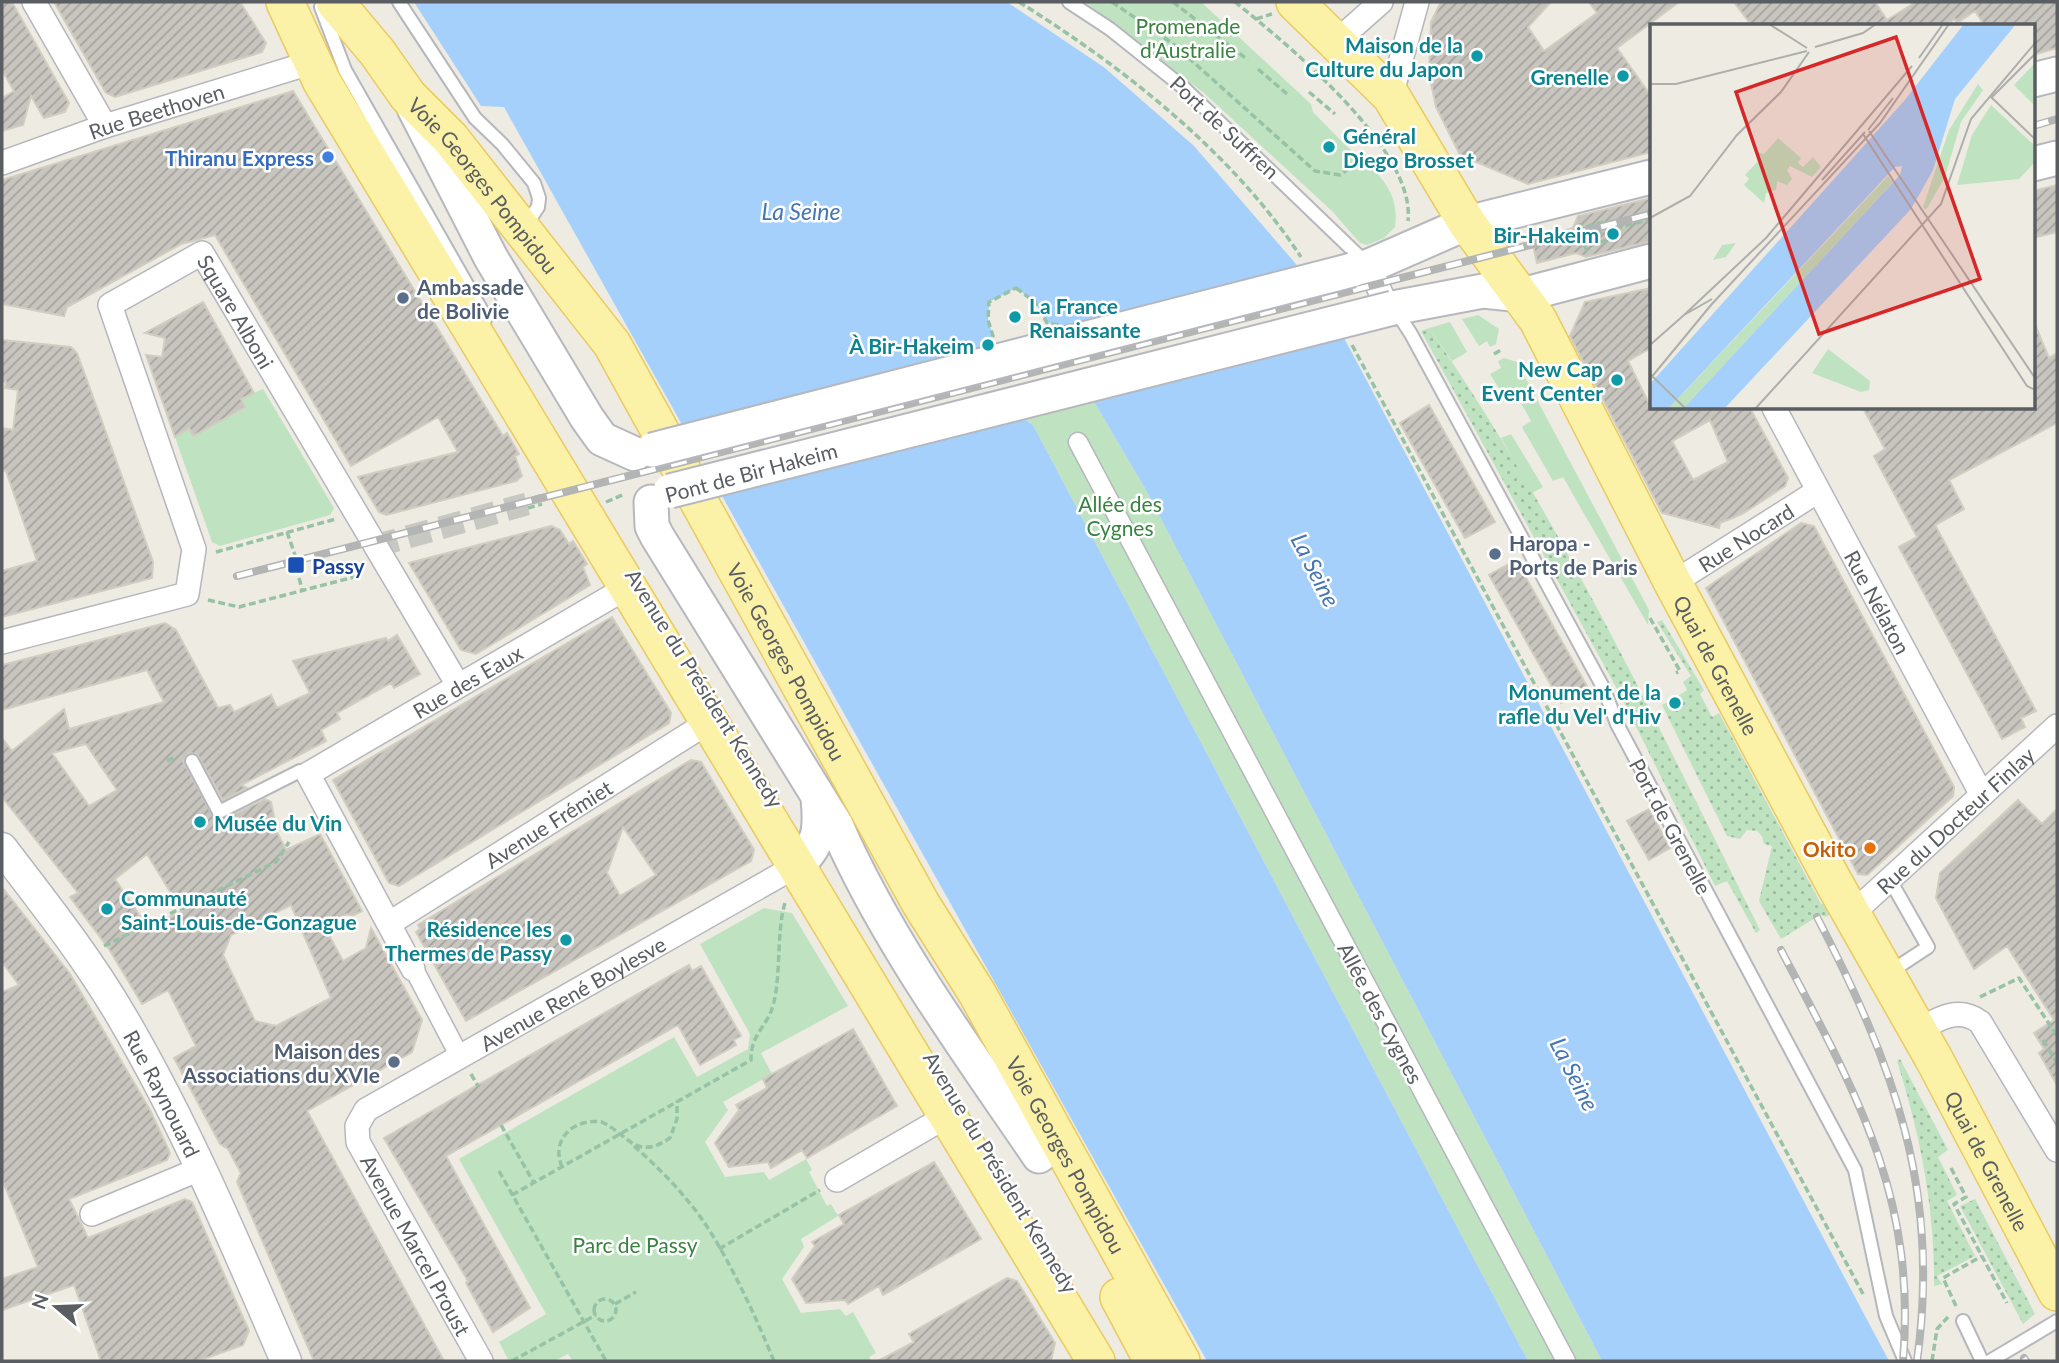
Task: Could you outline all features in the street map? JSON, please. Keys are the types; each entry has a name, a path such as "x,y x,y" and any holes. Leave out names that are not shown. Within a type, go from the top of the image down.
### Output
{"main road":[{"name":"Avenue du Président Kennedy","path":"285,2 322,82 707,723 806,858 947,1116 1096,1361"},
{"name":"Voie Georges Pompidou","path":"335,2 377,52 408,96 452,139 612,344 921,904 976,993 1181,1361"},
{"name":"Quai de Grenelle","path":"1298,3 1391,96 1467,223 1497,268 1522,295 1538,320 1673,583 1834,883 1918,1030 2057,1292"},
{"path":"2035,80 2057,74"},
{"path":"408,96 491,258 587,418 602,439 644,452 1361,268 1467,223 1650,177"},
{"path":"2035,164 2057,158"},
{"path":"1522,295 1650,261"},
{"name":"Pont de Bir Hakeim","path":"644,452 647,498 653,494 1394,308 1483,291 1522,295"},
{"path":"653,494 652,526 657,536 836,825 855,869 930,992 1040,1156"},
{"path":"806,858 821,830 818,798"},
{"path":"921,904 968,1010 1144,1357"}],"street":[{"path":"34,2 105,126"},
{"path":"1337,41 1381,2"},
{"path":"1391,96 1416,2"},
{"name":"Rue Beethoven","path":"2,163 105,126 313,62"},
{"name":"Square Alboni","path":"187,594 194,549 110,305 202,253 458,685"},
{"path":"1361,268 1383,298 1394,308"},
{"name":"Rue Nélaton","path":"1775,410 1982,795"},
{"name":"Allée des Cygnes","path":"1077,442 1566,1361"},
{"name":"Rue Nocard","path":"1673,583 1818,491"},
{"name":"Rue des Eaux","path":"308,774 626,588"},
{"path":"2,642 187,594"},
{"name":"Avenue Frémiet","path":"390,923 707,723"},
{"name":"Rue du Docteur Finlay","path":"1853,913 2057,726"},
{"path":"308,774 464,1063"},
{"name":"Rue Raynouard","path":"2,848 84,956 123,1018 200,1169 278,1359"},
{"name":"Avenue René Boylesve","path":"358,1126 366,1110 464,1063 806,858"},
{"path":"1918,1030 1947,1015 1964,1014 1980,1021 2057,1150"},
{"path":"837,1180 947,1116"},
{"name":"Avenue Marcel Proust","path":"358,1126 358,1142 481,1361"},
{"path":"92,1214 200,1169"}],"lane":[{"path":"319,2 345,70 494,332"},
{"path":"399,2 475,118 502,144 534,183 539,198 538,207 523,229"},
{"name":"Port de Suffren","path":"1069,2 1110,29 1184,88 1361,268"},
{"name":"Port de Grenelle","path":"1394,308 1411,334 1604,689 1618,724 1855,1170 1886,1316 1905,1361"},
{"name":"Avenue du Président Kennedy","path":"555,439 593,508 704,686"},
{"path":"192,761 219,812 300,771 308,774"},
{"path":"1886,975 1928,947 1890,880"},
{"path":"1959,1316 1982,1361"},
{"path":"1990,1361 2057,1321"}],"path":[{"path":"1019,2 1112,63 1196,136 1232,172 1306,266"},
{"path":"1112,2 1172,43 1243,103 1315,171 1340,175 1367,155"},
{"path":"1173,2 1248,60"},
{"path":"1235,2 1347,103 1392,163 1409,209 1407,231"},
{"path":"1258,69 1287,94"},
{"path":"1309,92 1335,114"},
{"path":"1406,199 1414,196"},
{"path":"1595,234 1650,219"},
{"path":"1016,288 1035,302 1047,323 1058,325 1061,331 1036,337 986,350 993,336 988,320 989,302 1016,288"},
{"path":"1347,336 1872,1310 1886,1316"},
{"path":"1494,354 1501,350"},
{"path":"603,503 653,494"},
{"path":"525,501 540,496"},
{"path":"528,508 542,504"},
{"path":"219,548 344,517"},
{"path":"287,532 295,555"},
{"path":"187,594 239,607 358,576"},
{"path":"299,578 302,589"},
{"path":"1650,618 1680,671 1676,673"},
{"path":"84,956 276,862 289,842"},
{"path":"512,1195 751,1060 752,1042 768,1016 771,1005 786,901"},
{"path":"1972,1001 2019,978 2057,1036"},
{"path":"2043,1040 2057,1062"},
{"path":"464,1063 478,1086"},
{"path":"634,1146 651,1148 670,1138 677,1119 677,1101"},
{"path":"562,1167 560,1145 566,1132 574,1125 584,1122 602,1122 634,1146 687,1199 719,1249 774,1361"},
{"path":"500,1125 534,1183"},
{"path":"1951,1168 1966,1197 1954,1205 2007,1303"},
{"path":"499,1171 606,1361"},
{"path":"719,1249 815,1193"},
{"path":"1932,1361 1937,1329 1959,1316 1944,1278 1982,1256"},
{"path":"596,1315 596,1304 602,1300 615,1304 636,1292"},
{"path":"596,1315 605,1320 612,1318 616,1310 615,1304"},
{"path":"512,1361 596,1315"}],"green space":[{"name":"Promenade d'Australie","path":"1085,2 1201,2 1311,104 1313,112 1385,183 1394,203 1395,227 1384,238 1367,245 1360,243 1332,211 1204,93"},
{"path":"1478,315 1499,329 1496,344 1490,347 1487,341 1479,346 1462,319"},
{"path":"1450,322 1467,352 1452,361 1429,328"},
{"path":"1429,328 1476,399 1564,547 1645,699 1760,930 1756,933 1727,881 1715,886 1623,700 1421,331"},
{"path":"1504,358 1517,362 1649,610 1648,625 1563,477 1553,481 1522,427 1531,421 1517,396 1507,401 1490,374 1501,368 1498,361"},
{"path":"263,389 334,508 330,515 220,546 212,542 175,437 189,428 193,436 245,408 241,399"},
{"name":"Allée des Cygnes","path":"1093,400 1146,490 1602,1361 1528,1361 1033,425 1023,418"},
{"path":"1511,434 1543,487 1532,493 1501,438"},
{"path":"1662,620 1704,690 1700,694 1712,717 1719,713 1821,904 1825,904 1831,914 1826,917 1820,915 1781,939 1759,901 1772,846 1764,844 1757,831 1747,830 1740,839 1727,836 1662,705 1668,702 1672,709 1681,705 1678,696 1687,690 1683,682 1691,676 1657,622"},
{"name":"Parc de Passy","path":"764,908 792,913 848,1006 761,1053 772,1074 723,1102 728,1110 705,1142 725,1177 764,1172 769,1180 806,1159 812,1170 809,1172 827,1206 831,1204 838,1216 801,1239 804,1247 782,1279 801,1313 840,1309 846,1316 853,1312 876,1353 869,1357 871,1361 573,1361 568,1354 554,1361 509,1361 499,1342 546,1314 459,1159 674,1037 697,1077 748,1049 750,1034 700,944"},
{"path":"1900,1059 1948,1150 1938,1157 1957,1195 1947,1201 1975,1256 1937,1276 1942,1284 1934,1286 1929,1200 1913,1116 1897,1061"},
{"path":"1975,1199 2035,1314 2023,1324 1960,1206"}],"water":[{"name":"La Seine","path":"414,2 1007,2 1105,68 1194,146 1302,271 1344,338 1889,1361 1602,1361 1146,490 1093,400 1058,325 1047,323 1035,302 1016,288 989,302 988,320 993,336 988,343 1023,418 1033,425 1528,1361 1207,1361 504,107 481,106"}],"pier":[{"path":"1306,269 1348,337 1090,401 1057,332"},
{"path":"990,351 1026,415 717,496 679,428"}],"building":[{"path":"2,2 12,2 69,103 65,112 44,118 31,96 23,125 2,131 2,98 14,91 2,70"},
{"path":"54,2 240,2 266,43 262,52 115,97 106,93"},
{"path":"1441,2 1551,2 1528,27 1544,51 1597,13 1589,2 1679,2 1617,48 1650,95 1650,152 1528,184 1460,155 1436,107 1429,74 1431,22"},
{"path":"1734,2 1875,2 1887,20 1916,2 2057,2 2057,48 2035,54 2035,24 1984,24 1975,11 1957,23 1955,19 1947,24 1750,24"},
{"path":"293,91 503,436 507,433 519,454 515,456 522,476 516,481 386,515 379,512 358,477 458,452 438,417 351,466 215,235 181,244 67,307 64,316 2,304 2,180"},
{"path":"2057,185 2057,232 2035,238 2035,190"},
{"name":"Bir-Hakeim","path":"1650,198 1650,241 1586,257 1576,253 1537,263 1532,240 1573,228 1578,216"},
{"path":"1650,288 1650,349 1628,361 1650,410 1751,410 1788,478 1785,486 1742,514 1720,523 1719,528 1662,513 1570,336 1585,302","holes":["1710,420 1728,462 1693,480 1672,441"]},
{"path":"203,302 254,393 241,399 245,407 193,436 189,428 175,437 146,355 162,357 165,338 145,333"},
{"path":"2035,325 2049,358 2057,353 2057,423 1949,480 1964,509 1935,525 2036,711 2021,718 2025,727 2002,739 1899,547 1917,537 1874,456 1885,449 1864,410 2035,410"},
{"path":"2,340 71,347 77,353 153,562 152,578 2,617 2,571 37,561 6,471 2,470 2,428 13,430 18,390 5,388 6,382 2,382"},
{"path":"1429,405 1495,522 1465,538 1400,423"},
{"path":"1801,523 1814,526 1954,787 1953,796 1867,875 1858,874 1706,588"},
{"path":"551,526 560,530 569,544 573,541 587,564 583,567 590,585 476,654 461,650 409,563"},
{"path":"1516,560 1588,688 1561,703 1489,575"},
{"path":"612,617 671,713 669,723 399,886 389,883 333,780"},
{"path":"165,623 176,630 218,708 230,705 234,712 271,695 277,708 310,693 293,661 386,638 388,641 397,635 420,674 394,688 391,683 337,713 340,719 321,730 326,741 241,785 247,788 223,800 197,754 189,753 183,761 215,820 223,820 265,799 271,802 277,832 286,850 320,834 362,911 352,916 347,914 324,926 343,961 366,948 371,928 422,1020 412,1052 307,1111 444,1361 314,1361 237,1182 241,1173 228,1149 220,1144 174,1058 196,1046 168,990 142,1004 109,949 70,897 78,893 2,797 2,738 12,751 64,709 69,729 164,702 147,670 2,710 2,665","holes":["86,744 117,790 89,806 52,753","147,854 182,911 148,928 115,879","291,905 331,998 276,1026 255,1021 223,955 231,935"]},
{"path":"691,760 701,762 754,850 751,861 466,1021 416,932 420,929 418,925","holes":["623,827 656,875 620,896 607,873"]},
{"path":"2018,800 2042,824 2057,809 2057,1085 2039,1053 2044,1049 2034,1033 2054,1020 2007,946 1974,969 1936,898 1940,873"},
{"path":"1649,809 1670,848 1649,860 1627,821"},
{"path":"2,887 70,974 150,1110 170,1153 167,1160 69,1199 88,1238 185,1199 192,1202 249,1331 243,1345 198,1361 101,1361 74,1285 2,1310 2,1279 38,1267 2,1179 2,992 19,985 2,962"},
{"path":"689,965 692,971 701,966 741,1036 734,1040 736,1045 700,1065 678,1025 446,1156 530,1308 493,1332 466,1283 468,1281 384,1138"},
{"path":"853,1029 897,1106 807,1158 802,1150 771,1168 768,1162 729,1167 715,1143 739,1110 736,1105 767,1088 763,1079"},
{"path":"934,1162 981,1239 883,1295 879,1286 848,1304 845,1300 806,1303 792,1279 815,1246 812,1242 844,1224 839,1215"},
{"path":"1007,1278 1017,1281 1055,1343 1051,1361 878,1361 914,1342 909,1334"}],"tunnel":[{"path":"375,546 527,504"}],"railway":[{"path":"2035,125 2057,119"},
{"path":"237,576 1650,214"},
{"path":"1817,917 1868,1025 1889,1078 1905,1131 1916,1185 1922,1240 1923,1299 1917,1361"},
{"path":"1781,950 1856,1098 1875,1146 1890,1196 1900,1247 1905,1302 1903,1361"}],"place":[{"name":"Maison de la Culture du Japon","path":"1477,56"},
{"name":"Grenelle","path":"1623,76"},
{"name":"Général Diego Brosset","path":"1329,147"},
{"name":"Thiranu Express","path":"328,157"},
{"name":"Bir-Hakeim","path":"1613,234"},
{"name":"Ambassade de Bolivie","path":"403,298"},
{"name":"La France Renaissante","path":"1015,317"},
{"name":"À Bir-Hakeim","path":"988,345"},
{"name":"New Cap Event Center","path":"1617,380"},
{"name":"Haropa - Ports de Paris","path":"1495,554"},
{"name":"Passy","path":"296,565"},
{"name":"Monument de la rafle du Vel' d'Hiv","path":"1675,703"},
{"name":"Musée du Vin","path":"200,822"},
{"name":"Okito","path":"1870,848"},
{"name":"Communauté Saint-Louis-de-Gonzague","path":"107,909"},
{"name":"Résidence les Thermes de Passy","path":"566,940"},
{"name":"Maison des Associations du XVIe","path":"394,1062"}]}
